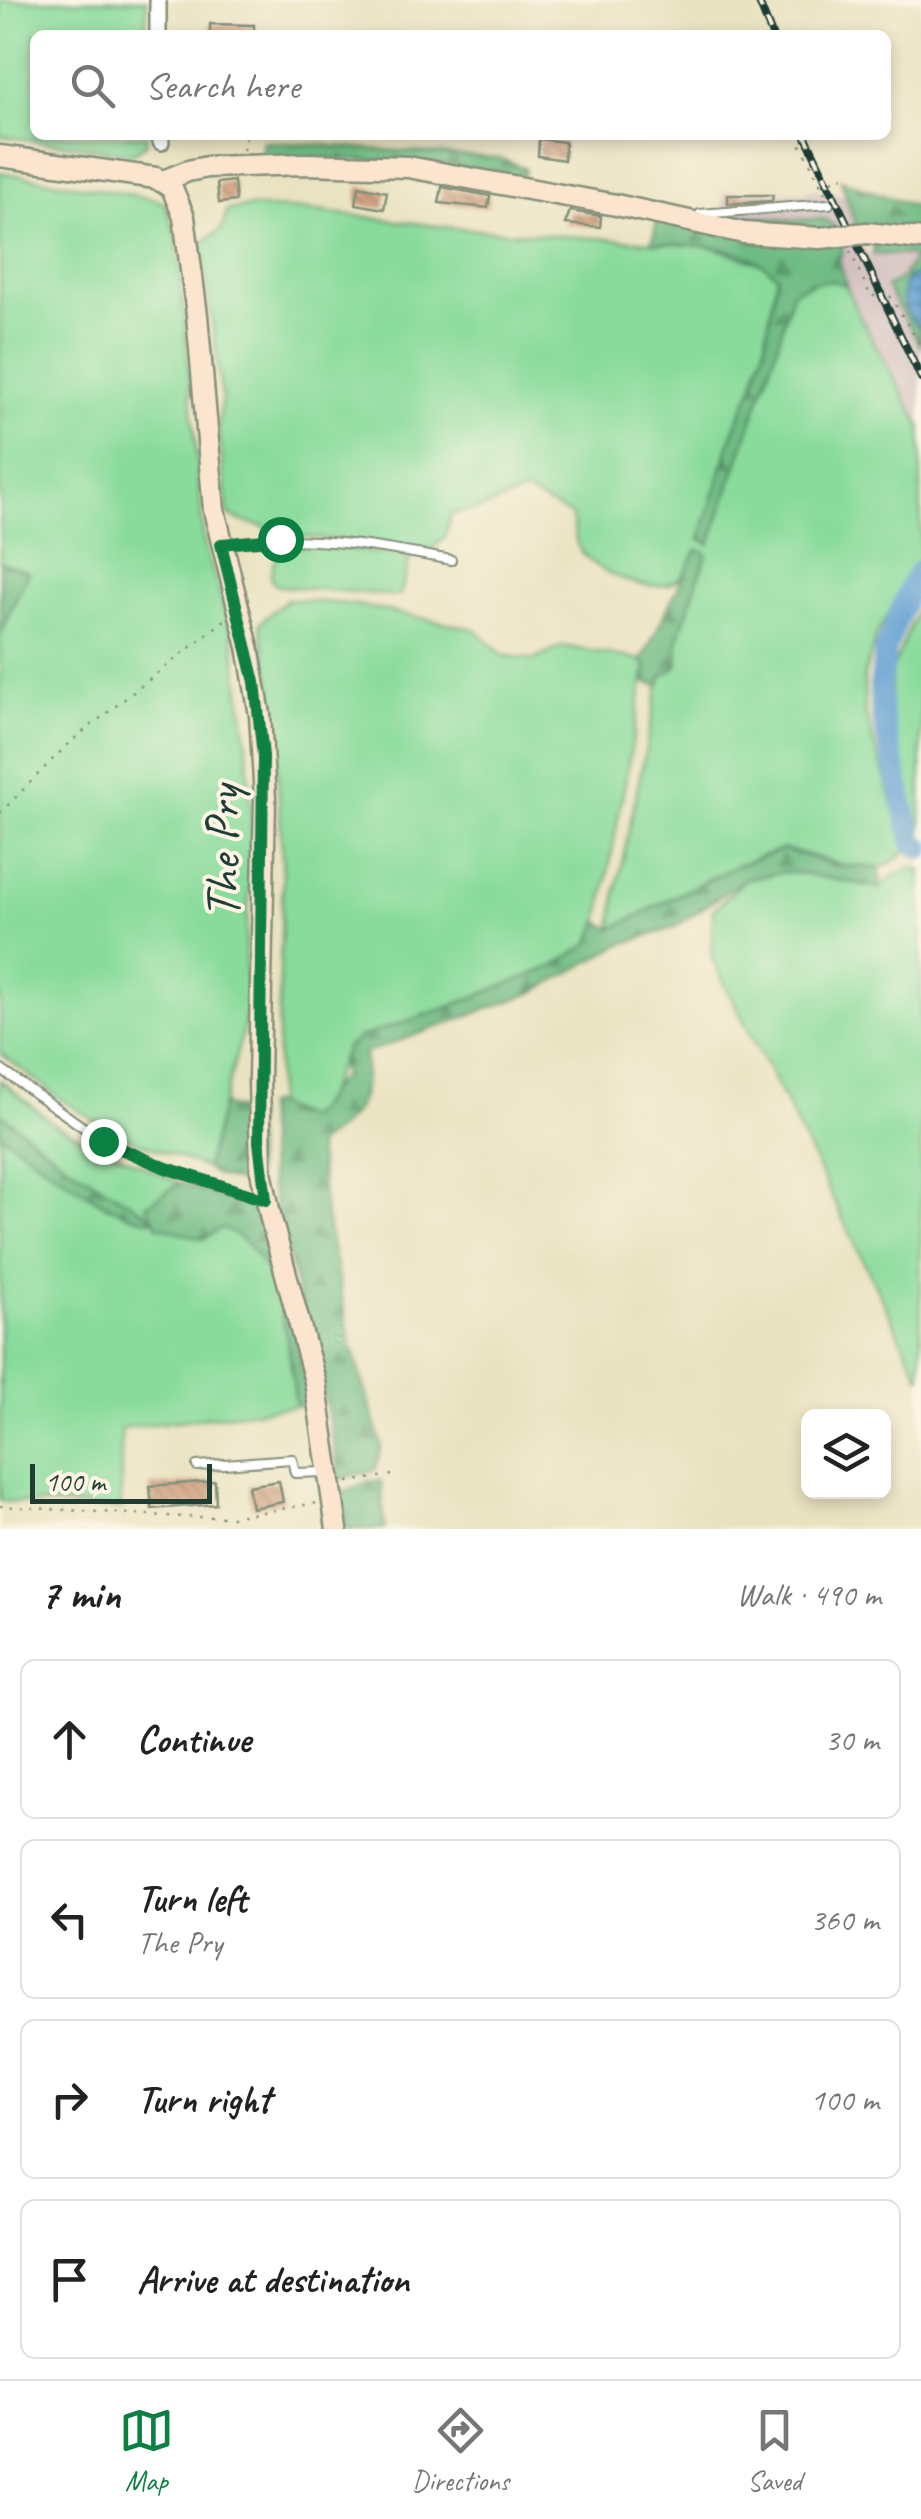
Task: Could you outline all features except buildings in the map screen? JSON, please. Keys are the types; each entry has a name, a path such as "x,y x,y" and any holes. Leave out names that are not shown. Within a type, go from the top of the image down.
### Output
{"main road":[{"path":"0,156 163,181 188,171 223,166 408,167 769,237 868,234 921,240"},
{"name":"The Pry","path":"163,181 178,196 190,251 210,478 221,544 255,682 263,756 259,1142 266,1200 308,1350 337,1529"}],"street":[{"path":"158,0 158,30"}],"lane":[{"path":"695,222 700,214 830,204"},
{"path":"221,544 280,539 330,541 451,560"},
{"path":"0,1069 103,1141 196,1179 266,1200"},
{"path":"197,1466 292,1458 295,1473 332,1486"}],"path":[{"path":"821,186 848,174"},
{"path":"0,813 69,743 238,612"},
{"path":"0,1506 184,1517 232,1516 332,1486 399,1474"}],"shaded area":[{"path":"815,190 844,195 867,254 910,255 913,260 903,277 909,329 921,346 921,426 856,310 839,260 722,217 724,192"}],"green space":[{"path":"0,0 147,0 145,30 30,30 30,140 146,140 146,144 133,154 0,136"},
{"path":"263,141 499,158 525,168 524,176 434,163 261,156"},
{"path":"0,172 155,199 165,204 177,237 204,543 233,637 247,743 253,841 245,952 248,1011 206,1168 112,1132 0,1053 0,634 28,573 0,562"},
{"path":"841,180 921,209 921,232 890,225 856,227"},
{"path":"227,210 309,210 454,228 708,246 766,265 777,276 765,344 701,538 757,403 792,292 818,281 846,285 921,426 921,556 877,634 864,676 865,713 907,849 894,861 865,868 786,850 772,852 727,870 612,929 658,689 663,675 678,663 677,643 688,607 697,550 681,577 670,583 657,586 625,580 585,556 577,542 572,516 525,492 480,509 451,514 445,537 430,551 275,533 228,514 218,427 222,398 202,246 222,229"},
{"path":"722,217 825,219 835,227 834,232 727,222"},
{"path":"657,220 841,245 843,250 839,260 846,285 818,282 792,292 776,351 710,544 700,539 733,433 753,386 777,276 750,257 735,252 652,243"},
{"path":"874,241 921,246 921,272 906,279 915,325 921,328 921,346 886,287 903,277 913,259 910,255 873,254"},
{"path":"322,544 410,558 400,596 279,586 271,581 279,556 294,548"},
{"path":"697,549 707,554 677,642 678,663 663,675 659,685 646,683 642,660"},
{"path":"0,562 28,572 0,634"},
{"path":"287,599 357,605 475,629 503,655 534,660 563,646 642,660 646,667 599,922 590,944 552,967 360,1037 346,1048 323,1105 305,1118 276,1106 283,873 274,702 260,623"},
{"path":"921,601 921,841 889,716 892,670"},
{"path":"784,849 830,864 880,868 880,888 783,872 745,879 673,928 622,944 532,993 365,1053 364,1085 357,1107 317,1145 325,1212 350,1339 382,1446 375,1470 340,1479 325,1399 270,1185 265,1106 272,1103 305,1118 343,1077 341,1062 346,1048 360,1037 552,967 589,944 599,922 612,929 738,865"},
{"path":"913,867 921,870 921,1379 712,959 713,910 745,880 783,872 880,888 894,875"},
{"path":"0,1080 55,1125 180,1183 147,1205 209,1222 242,1239 267,1273 283,1317 296,1406 121,1428 121,1509 0,1501 0,1134 108,1207 145,1212 63,1162 0,1113"},
{"path":"222,1105 255,1114 255,1186 218,1176 206,1168"},
{"path":"0,1113 63,1162 153,1220 117,1210 53,1172 0,1134"},
{"path":"180,1183 250,1207 261,1223 295,1326 309,1405 296,1406 283,1318 257,1256 243,1240 222,1228 203,1239 158,1226 146,1205"},
{"path":"369,1481 381,1481 385,1529 347,1529 341,1493"}],"water":[{"path":"921,272 921,328 907,313 903,293 906,280"}],"waterway":[{"path":"921,570 885,650 880,688 882,716 913,843 921,848"}],"railway":[{"path":"758,0 770,30"},
{"path":"807,140 921,378"}],"route":[{"path":"103,1141 166,1168 266,1200 259,1142 263,756 255,682 221,544 280,539"}]}
